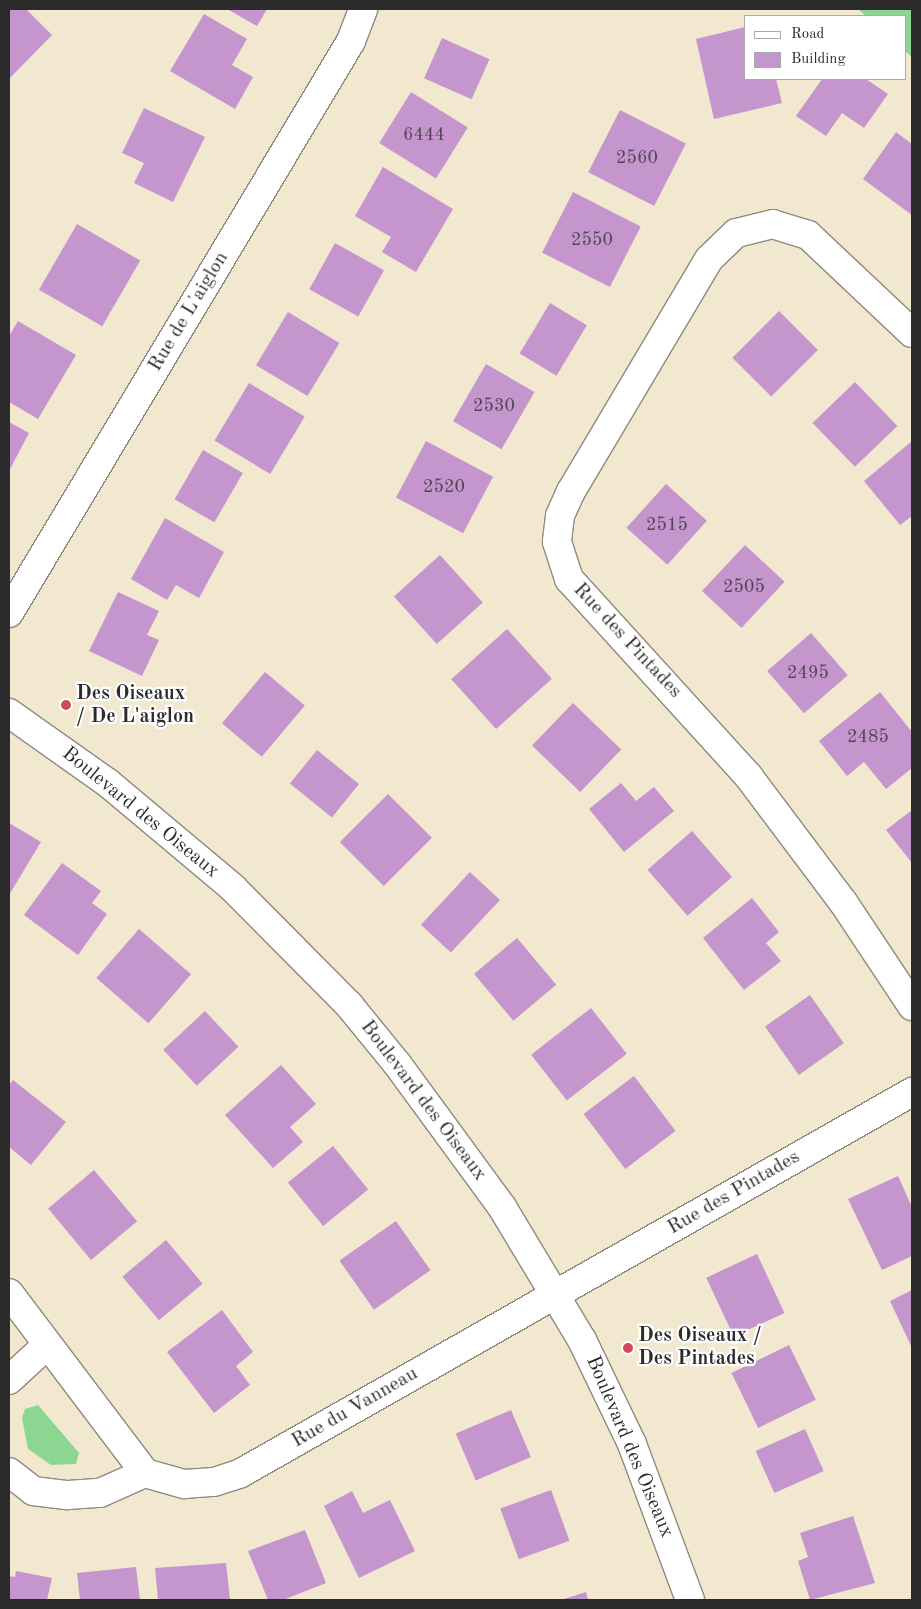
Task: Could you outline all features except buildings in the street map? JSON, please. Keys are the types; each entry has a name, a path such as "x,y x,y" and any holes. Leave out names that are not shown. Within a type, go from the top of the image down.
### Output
{"street":[{"name":"Rue de L'aiglon","path":"9,614 351,41 363,9"},
{"name":"Rue des Pintades","path":"912,333 808,235 773,224 736,233 704,267 564,503 557,528 559,555 570,579 737,762 843,902 912,1006"},
{"name":"Boulevard des Oiseaux","path":"9,713 187,846 256,909 343,999 461,1147 555,1295 605,1384 690,1600"},
{"name":"Rue des Pintades","path":"555,1295 912,1092"},
{"path":"9,1293 145,1473 100,1492 68,1495 33,1491 9,1472"},
{"name":"Rue du Vanneau","path":"145,1473 184,1484 241,1473 555,1295"},
{"path":"9,1380 47,1345"}],"green space":[{"path":"858,9 912,9 912,57 906,52 906,15 865,15"},
{"path":"38,1405 79,1453 76,1464 51,1465 28,1449 22,1418 25,1409"}],"place":[{"name":"Des Oiseaux / De L'aiglon","path":"66,705"},
{"name":"Des Oiseaux / Des Pintades","path":"628,1348"}]}
